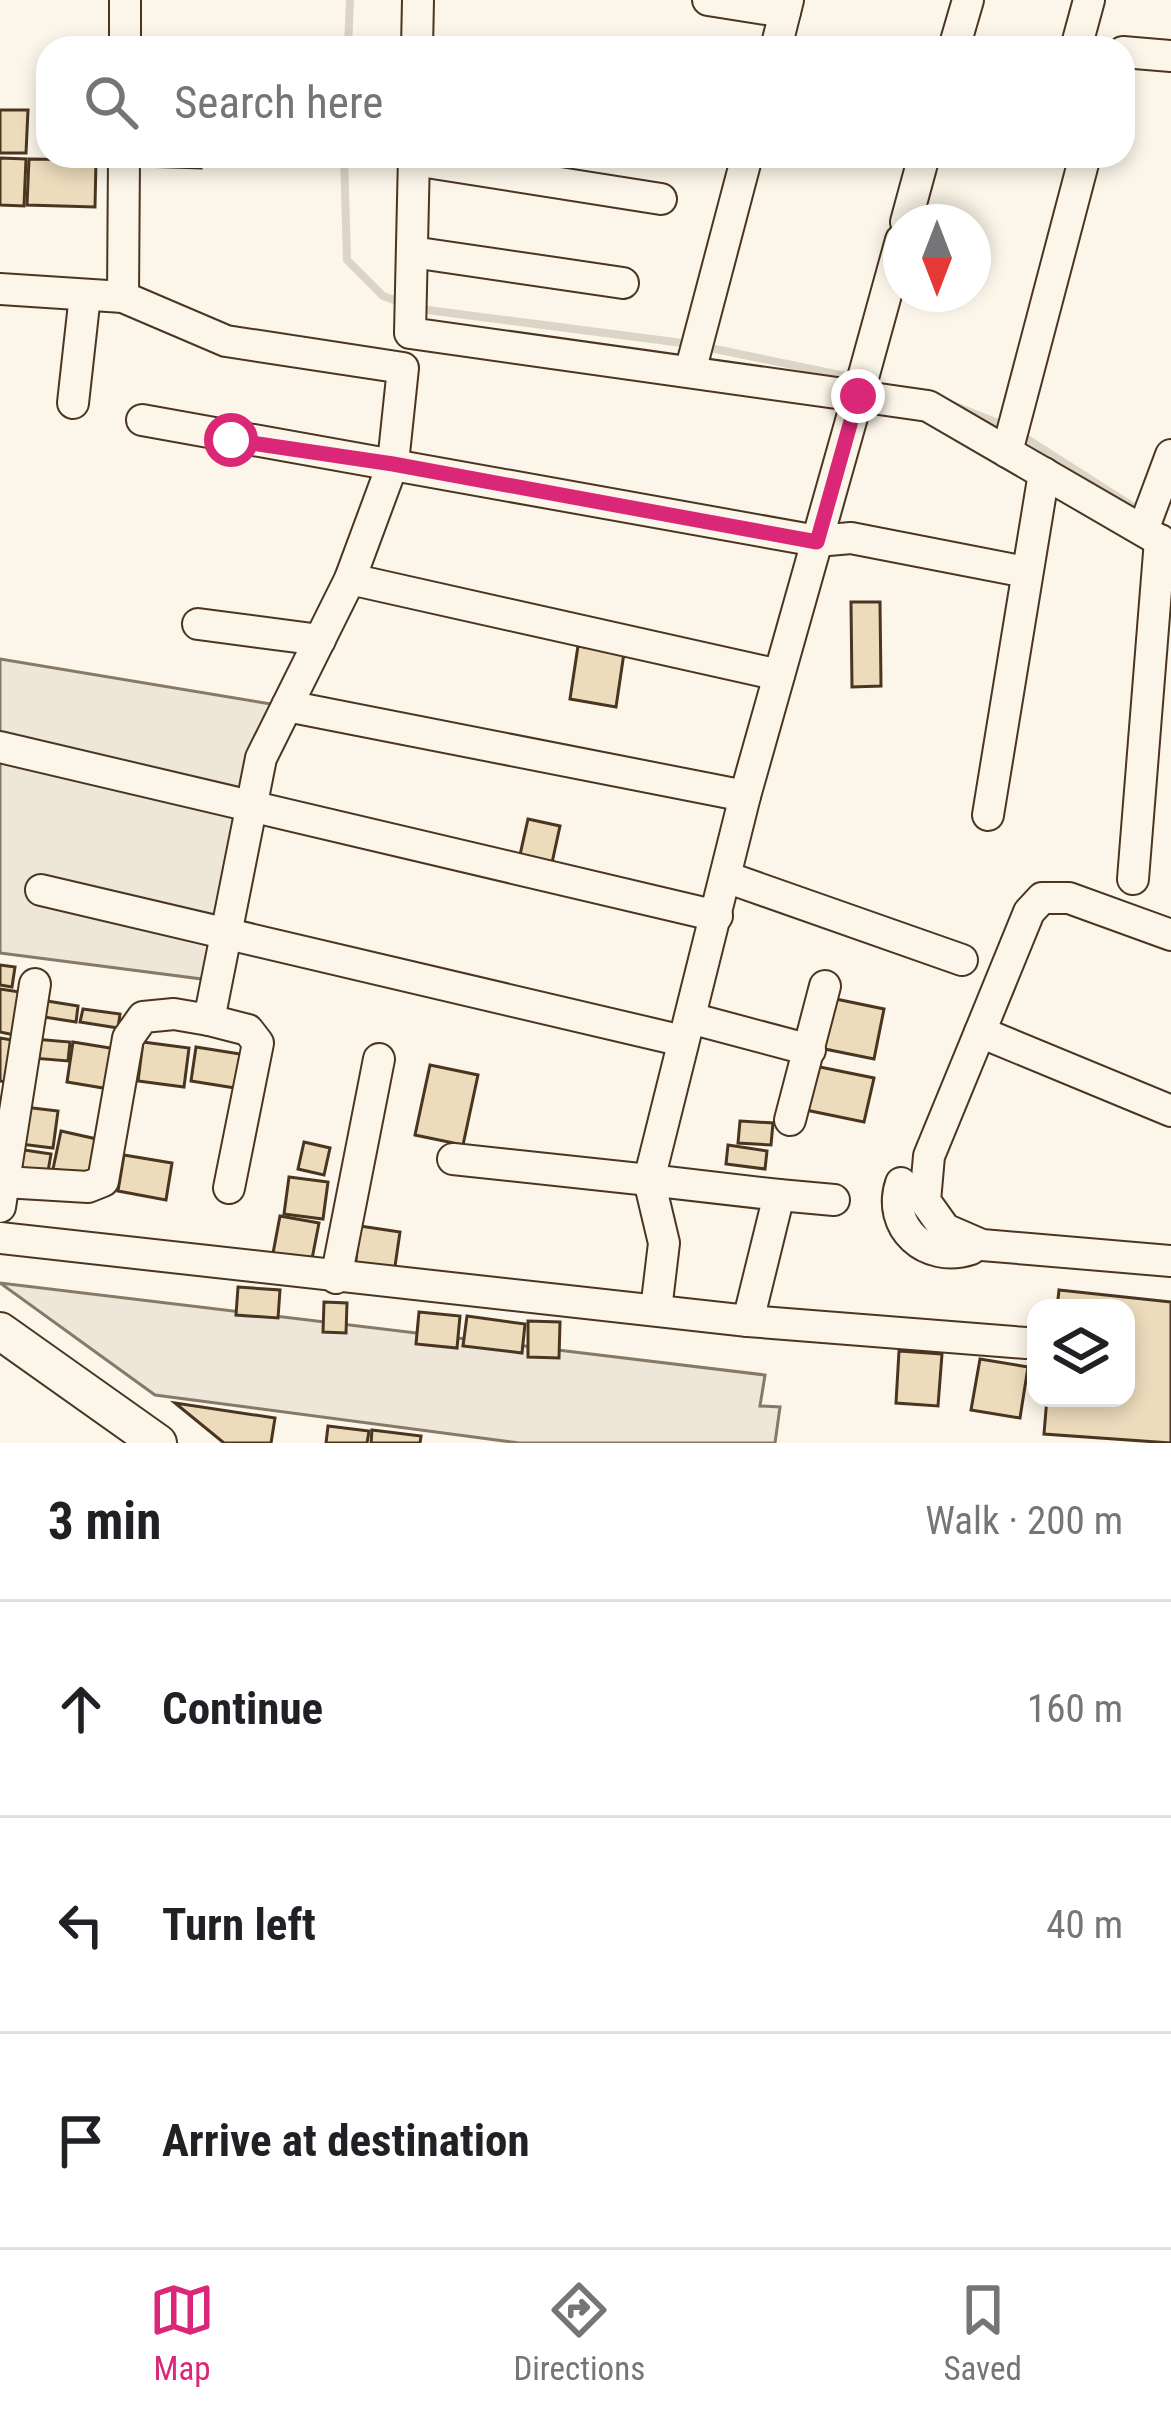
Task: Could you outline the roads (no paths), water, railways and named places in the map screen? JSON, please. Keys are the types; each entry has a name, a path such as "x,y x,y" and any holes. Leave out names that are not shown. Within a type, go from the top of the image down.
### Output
{"main road":[{"path":"0,1331 158,1443"},
{"path":"0,1352 128,1443"}],"street":[{"path":"125,0 125,36"},
{"path":"417,36 418,0"},
{"path":"707,0 786,6 779,36"},
{"path":"958,36 968,0"},
{"path":"1080,36 1090,0"},
{"path":"1135,53 1171,56"},
{"path":"123,297 124,168"},
{"path":"209,1020 261,758 350,579 393,464 410,333 414,168"},
{"path":"474,168 662,199"},
{"path":"690,372 744,168"},
{"path":"911,204 921,168"},
{"path":"1007,452 1082,168"},
{"path":"412,252 623,283"},
{"path":"0,289 123,297 226,340 403,368"},
{"path":"73,403 85,295"},
{"path":"656,1310 664,1243 649,1180 745,796 883,305"},
{"path":"410,333 928,406 1154,530"},
{"path":"142,420 231,440 393,464 817,542 851,538 1026,572"},
{"path":"1132,879 1154,530 1171,455"},
{"path":"988,815 1044,473"},
{"path":"350,579 779,675"},
{"path":"198,624 320,640"},
{"path":"287,706 745,796"},
{"path":"0,747 254,811 717,916"},
{"path":"726,877 962,960"},
{"path":"41,890 228,938 810,1050"},
{"path":"1171,935 1070,898 1042,898 1029,912 929,1156 925,1201 945,1229 982,1245 1171,1262"},
{"path":"35,984 2,1194 88,1187 103,1181 128,1038 143,1017 174,1014 248,1030 258,1043 229,1188"},
{"path":"790,1120 825,986"},
{"path":"980,1032 1171,1112"},
{"path":"336,1278 379,1059"},
{"path":"453,1159 834,1200"},
{"path":"901,1183 897,1217 904,1233 922,1246 961,1252 982,1245"},
{"path":"748,1322 779,1196"},
{"path":"0,1238 310,1269 336,1278 748,1322 1026,1343"}],"waterway":[{"path":"348,36 350,0"},
{"path":"344,168 347,260 383,296 400,302"},
{"path":"420,309 690,344"},
{"path":"705,347 855,378"},
{"path":"950,404 1008,427"},
{"path":"1021,435 1140,511"}]}
